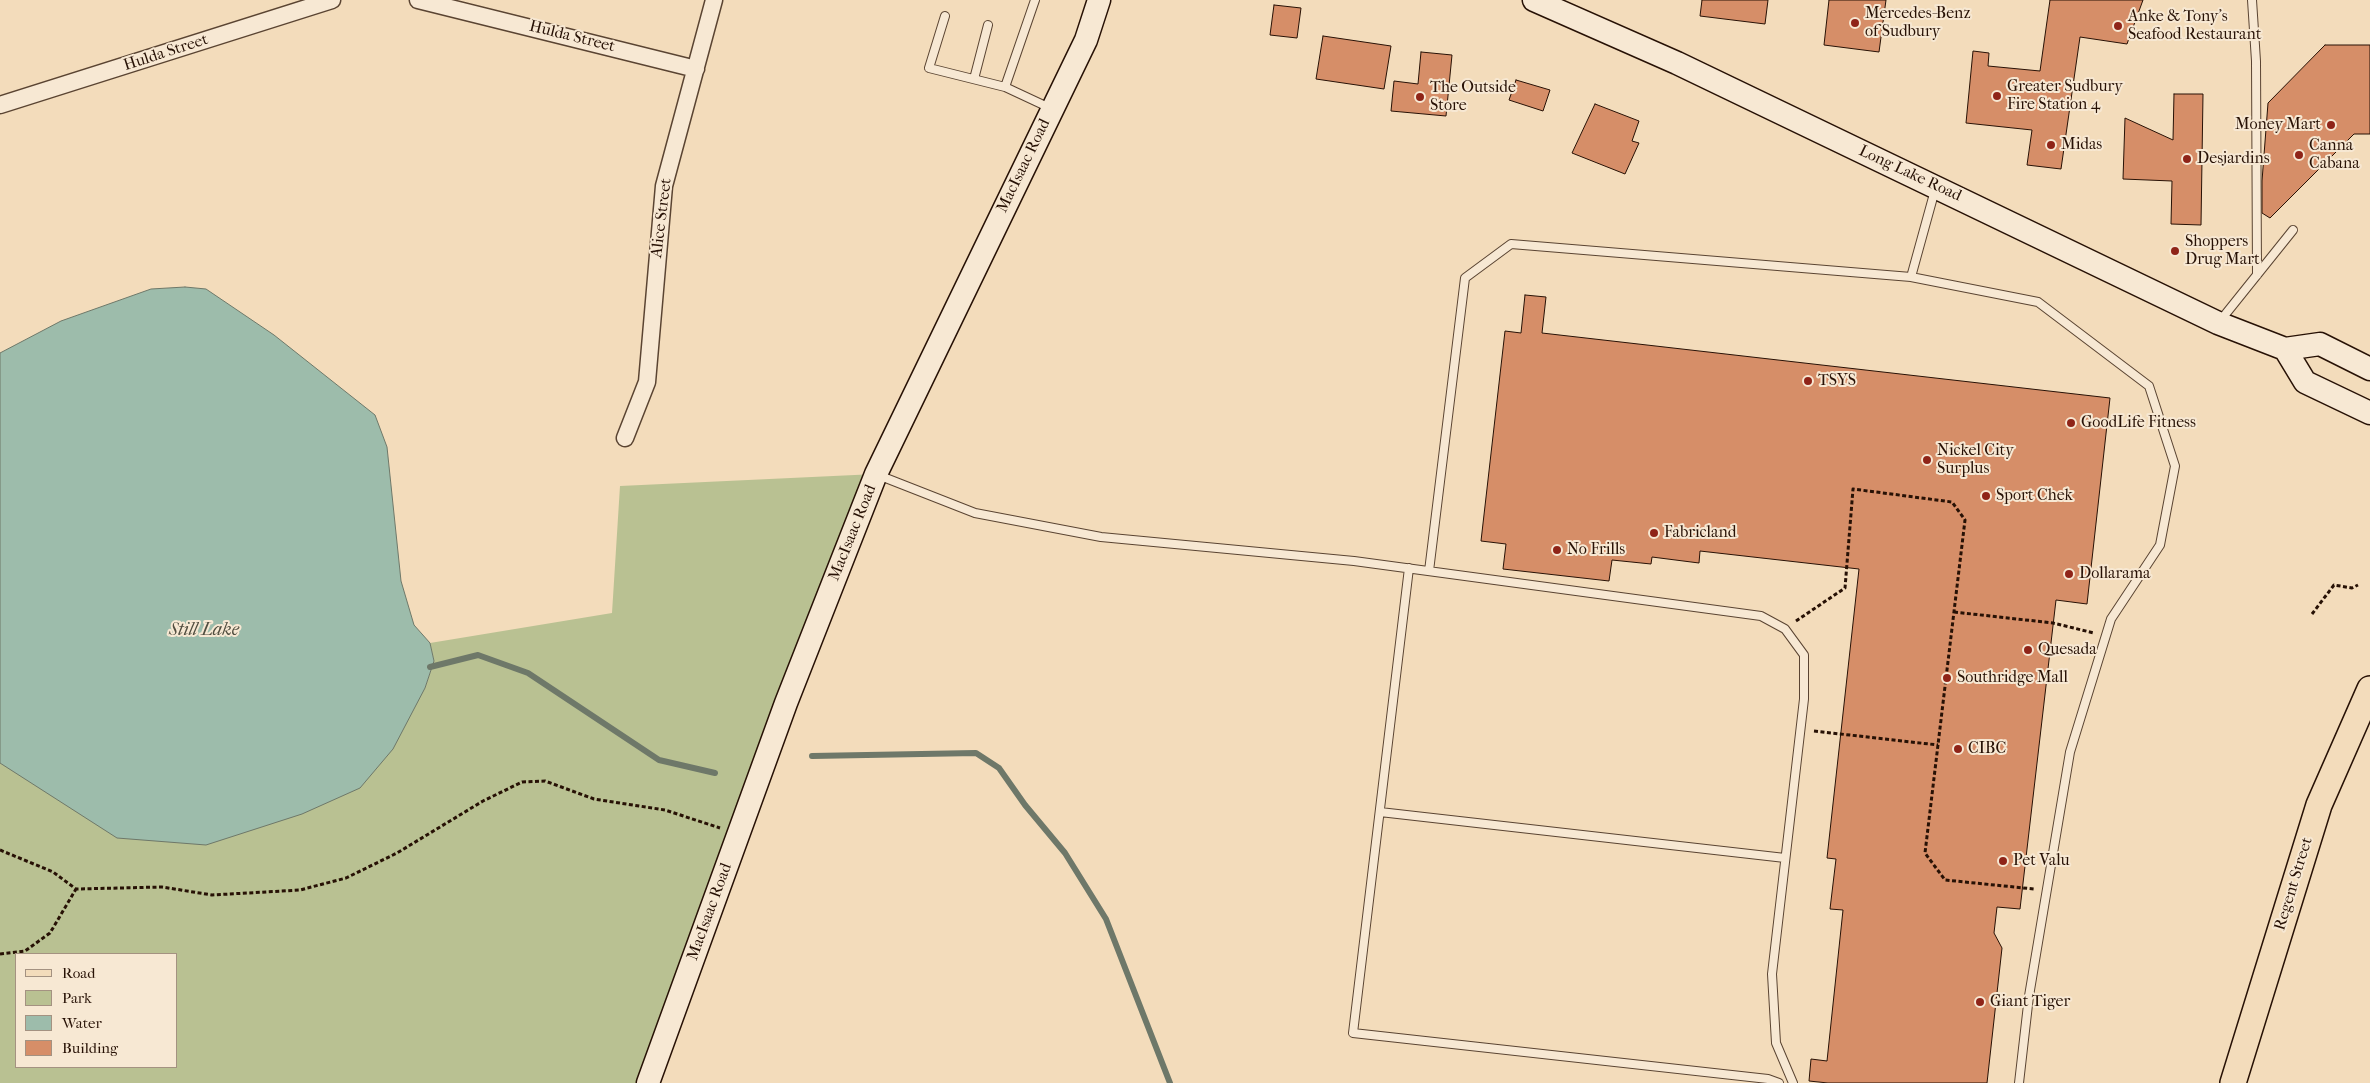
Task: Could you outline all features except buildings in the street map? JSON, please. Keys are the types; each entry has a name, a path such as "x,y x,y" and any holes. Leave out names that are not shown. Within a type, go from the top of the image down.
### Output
{"main road":[{"name":"Regent Street","path":"2233,1083 2319,805 2370,689"}],"street":[{"name":"Hulda Street","path":"0,105 332,0"},
{"name":"Hulda Street","path":"418,0 696,69"},
{"name":"Alice Street","path":"625,438 647,382 664,186 714,0"},
{"name":"MacIsaac Road","path":"648,1083 786,703 876,474 1086,40 1098,0"},
{"name":"Long Lake Road","path":"1534,0 1677,63 2218,323 2285,349 2320,344 2370,369"},
{"path":"2285,349 2305,382 2370,414"}],"lane":[{"path":"1006,86 1035,0"},
{"path":"2252,0 2256,61 2257,275"},
{"path":"945,16 929,68 1006,86 1052,108"},
{"path":"974,79 988,25"},
{"path":"1911,277 1936,186"},
{"path":"2218,323 2293,230"},
{"path":"1430,571 1465,278 1511,244 1911,277 2038,302 2149,386 2174,466 2160,546 2111,619 2104,636 2070,752 2029,996 2019,1083"},
{"path":"876,474 975,513 1101,537 1409,568 1761,616 1785,629 1804,655 1804,699 1772,974 1776,1043 1793,1083"},
{"path":"1409,568 1353,1033 1768,1079 1780,1083"},
{"path":"1380,812 1785,858"}],"path":[{"path":"1785,629 1845,588 1853,489 1952,502 1965,520 1925,853 1946,880 2046,891"},
{"path":"2312,614 2334,585 2352,588 2358,585"},
{"path":"1954,612 2053,623 2104,636"},
{"path":"1801,730 1938,745"},
{"path":"0,850 53,872 76,889 162,887 212,894 300,890 355,874 397,853 483,801 522,782 545,780 594,799 665,810 738,834"},
{"path":"0,954 24,951 50,933 76,889"}],"green space":[{"path":"876,474 648,1083 0,1083 0,763 6,766 425,688 434,661 430,643 612,613 620,486"}],"water":[{"name":"Still Lake","path":"185,287 206,289 274,335 375,415 387,447 401,581 414,625 430,643 434,661 425,688 393,749 360,788 302,814 206,845 117,838 0,763 0,353 61,321 151,289"}],"waterway":[{"path":"430,667 478,655 528,673 659,760 715,773"},
{"path":"812,756 976,753 999,768 1025,805 1065,853 1106,919 1170,1083"}],"place":[{"name":"Mercedes-Benz of Sudbury","path":"1855,23"},
{"name":"Anke & Tony's Seafood Restaurant","path":"2118,26"},
{"name":"Greater Sudbury Fire Station 4","path":"1997,96"},
{"name":"The Outside Store","path":"1420,97"},
{"name":"Money Mart","path":"2331,125"},
{"name":"Midas","path":"2051,145"},
{"name":"Canna Cabana","path":"2299,155"},
{"name":"Desjardins","path":"2187,159"},
{"name":"Shoppers Drug Mart","path":"2175,251"},
{"name":"TSYS","path":"1808,381"},
{"name":"GoodLife Fitness","path":"2071,423"},
{"name":"Nickel City Surplus","path":"1927,460"},
{"name":"Sport Chek","path":"1986,496"},
{"name":"Fabricland","path":"1654,533"},
{"name":"No Frills","path":"1557,550"},
{"name":"Dollarama","path":"2069,574"},
{"name":"Quesada","path":"2028,650"},
{"name":"Southridge Mall","path":"1947,678"},
{"name":"CIBC","path":"1958,749"},
{"name":"Pet Valu","path":"2003,861"},
{"name":"Giant Tiger","path":"1980,1002"}]}
